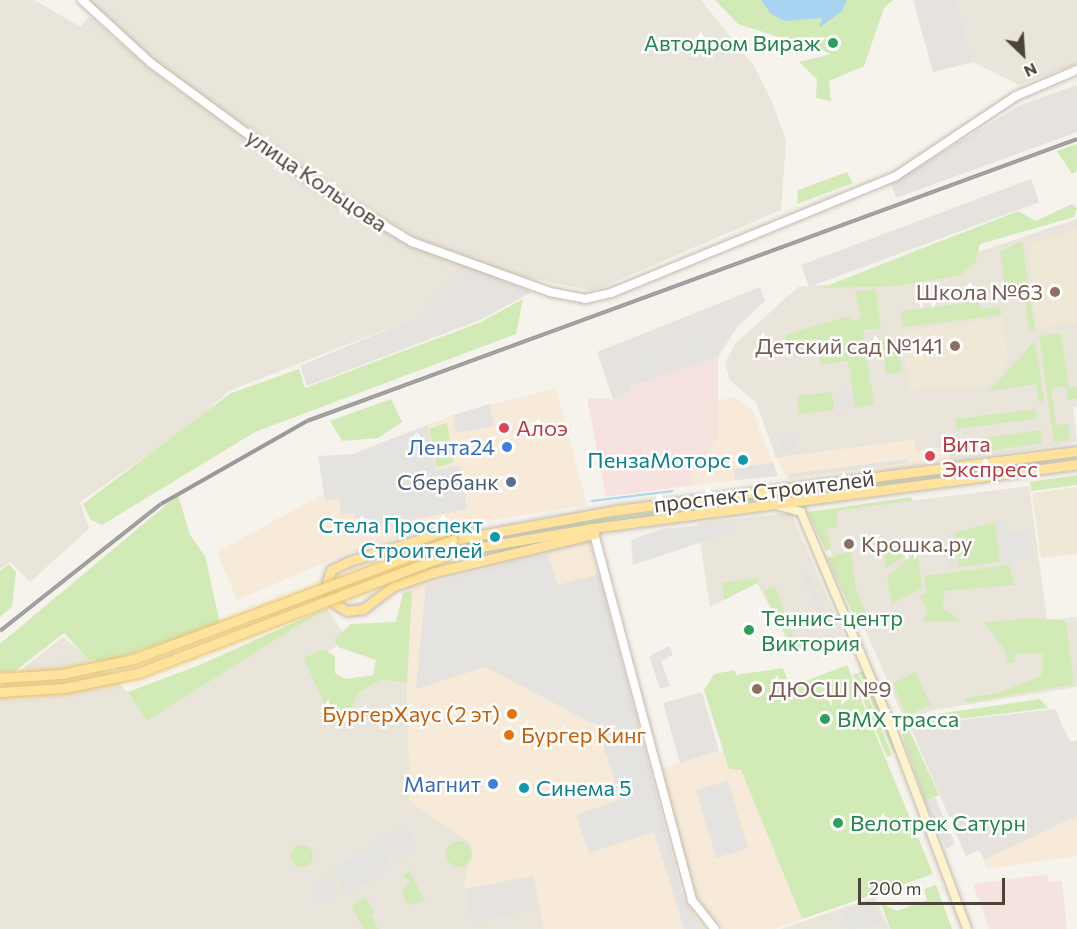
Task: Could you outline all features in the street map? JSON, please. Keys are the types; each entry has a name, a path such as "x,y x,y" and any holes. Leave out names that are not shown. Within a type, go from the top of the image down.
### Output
{"main road":[{"name":"проспект Строителей","path":"0,678 61,674 134,659 453,540 480,533 788,488 1075,452"},
{"path":"1075,452 1076,464"},
{"path":"1051,455 1052,468"},
{"name":"проспект Строителей","path":"0,692 64,688 138,673 458,551 760,505 1076,464"},
{"path":"801,512 811,499 808,486"},
{"path":"786,502 788,488"},
{"path":"760,505 801,512"},
{"path":"801,512 892,729 967,929"},
{"path":"480,533 450,530 394,546 331,570 326,585 334,603 347,611 363,609 394,586 430,573 594,531"}],"street":[{"name":"улица Кольцова","path":"82,0 151,63 350,205 412,242 550,292 585,299 784,223 896,176 1016,96 1077,70"},
{"path":"594,531 692,900 715,929"}],"shaded area":[{"path":"0,0 34,0 81,27 89,16 155,73 331,199 411,246 462,264 417,317 229,391 194,423 80,502 89,529 30,582 10,562 0,569"},
{"path":"88,0 701,0 754,66 772,102 786,140 781,210 593,291 520,276 420,239 337,191 159,65"},
{"path":"913,0 956,0 973,62 933,72"},
{"path":"956,0 1077,0 1077,64 1019,85 973,62"},
{"path":"1077,85 1077,132 896,198 891,183 1021,105"},
{"path":"1031,179 1039,202 809,287 801,265"},
{"path":"1077,219 1077,406 1073,407 1077,442 949,462 947,447 915,451 913,440 776,458 756,402 730,381 725,363 736,343 798,287 840,284 975,253"},
{"name":"Школа №63","path":"1077,229 1077,323 1036,328 1028,245"},
{"path":"462,264 532,292 480,320 307,386 300,366 417,317"},
{"path":"760,287 765,301 737,327 718,357 630,387 631,392 613,399 597,352"},
{"name":"Детский сад №141","path":"1003,318 1008,362 986,387 909,390 902,331"},
{"path":"702,332 708,348 611,383 605,367"},
{"path":"718,357 718,438 692,472 694,485 606,497 587,398 613,399 631,392 630,387"},
{"path":"556,388 587,505 424,531 340,556 237,600 217,552 323,494 325,501 353,454 453,415"},
{"path":"840,390 848,390 854,396 854,404 848,410 840,410 834,404 834,396"},
{"path":"734,397 753,411 778,476 694,485 692,472 718,438 717,401"},
{"path":"490,404 494,426 456,433 453,415"},
{"path":"427,425 436,470 460,465 467,509 364,529 353,513 341,514 339,499 325,501 318,456 353,454"},
{"path":"784,433 792,433 798,439 798,447 792,453 784,453 778,447 778,439"},
{"path":"914,440 916,451 948,447 949,462 788,480 776,458"},
{"path":"907,459 908,463 789,478 788,474"},
{"path":"773,462 778,476 735,480 734,469"},
{"path":"1029,486 1047,620 1077,617 1077,687 933,710 905,721 814,513"},
{"path":"1077,487 1077,554 1041,558 1032,493"},
{"path":"791,513 844,636 793,651 757,583 710,607 697,523"},
{"path":"1006,521 1007,534 1030,531 1033,559 1000,562 995,522"},
{"path":"731,523 732,532 633,565 631,540 662,529"},
{"path":"954,533 958,568 948,569 944,534"},
{"path":"589,539 683,897 706,929 544,929 539,908 471,924 464,889 472,843 410,802 405,588"},
{"path":"547,553 558,585 599,574 683,897 702,929 684,929 654,832 589,853 576,815 620,800 598,726 485,667 416,689 426,585"},
{"path":"806,569 830,623 824,626 800,572"},
{"path":"327,608 346,638 315,663 343,719 359,692 382,680 407,683 410,802 472,843 464,889 540,908 544,929 0,929 0,686 63,637 128,692 147,721"},
{"path":"669,646 673,655 661,661 670,686 660,689 649,656"},
{"path":"702,692 719,751 680,763 663,703"},
{"path":"1055,709 1070,742 1077,740 1077,816 984,860 979,850 966,856 910,726"},
{"path":"732,748 802,919 773,929 724,929 694,896 660,769"},
{"path":"728,781 748,848 716,858 696,790"},
{"path":"935,797 955,844 946,849 925,801"},
{"path":"1077,816 1077,856 986,869 984,860"},
{"path":"405,824 417,845 398,863 381,837"},
{"path":"377,842 392,867 346,896 331,870"},
{"path":"1048,874 1049,882 1062,881 1067,929 989,929 973,884"},
{"path":"533,876 540,908 471,924 464,889"},
{"path":"324,879 332,883 336,891 332,899 324,903 316,899 312,891 316,883"},
{"path":"875,897 889,929 781,929"},
{"path":"872,901 881,924 849,929 841,912"}],"green space":[{"name":"Автодром Вираж","path":"715,0 893,0 884,8 864,66 829,81 831,101 816,98 817,79 799,62 832,54 738,24"},
{"path":"1077,144 1077,171 1072,174 1057,151"},
{"path":"847,172 853,183 797,204 798,190"},
{"path":"1072,204 1077,208 1074,217 980,244 975,263 961,275 898,286 821,288 1018,211 1036,221"},
{"path":"1022,241 1035,330 1029,330 1023,286 1005,288 1000,252"},
{"path":"876,289 881,329 863,329 874,405 855,408 848,361 821,365 819,352 789,357 785,335 849,316 856,321 861,316 855,292"},
{"path":"523,299 516,334 255,432 102,525 90,519 83,504 231,393 299,369 305,388 481,322"},
{"path":"979,301 980,309 1000,307 1001,315 903,327 901,311"},
{"path":"1061,333 1069,388 1077,387 1077,399 1068,400 1066,386 1051,388 1056,425 1068,424 1070,440 1054,442 1039,336"},
{"path":"881,338 899,353 902,371 886,374"},
{"path":"1035,341 1044,401 1039,402 1036,384 989,391"},
{"path":"832,392 834,410 799,414 797,396"},
{"path":"391,399 402,422 378,438 342,441 330,421"},
{"path":"1036,409 1037,419 956,429 955,419"},
{"path":"447,423 454,462 437,468 429,429"},
{"path":"1041,430 1042,443 951,456 949,443"},
{"path":"1049,459 1049,463 872,487 871,482"},
{"path":"1077,475 1077,485 1031,491 1030,482"},
{"path":"787,493 787,497 521,534 520,530"},
{"path":"178,495 190,535 205,556 220,624 104,663 88,659 64,633 14,672 0,672 0,644"},
{"path":"911,497 912,501 836,511 838,527 827,529 831,549 826,551 808,512"},
{"path":"995,522 1000,562 959,567 955,533"},
{"path":"914,542 915,548 886,569 884,547"},
{"path":"851,551 856,590 867,615 856,620 827,558"},
{"path":"917,551 922,588 891,604 887,577"},
{"path":"9,564 16,572 12,607 0,617 0,571"},
{"path":"1009,565 1015,585 945,591 943,608 961,621 922,622 928,611 920,597 927,592 924,576"},
{"path":"759,578 757,583 724,600 722,583"},
{"path":"775,586 795,642 803,646 794,650 763,591"},
{"path":"412,591 407,683 382,680 359,692 340,728 331,720 304,658 323,649 335,656 335,673 346,679 373,675 376,660 338,647 335,638 351,624 396,622 403,593"},
{"path":"327,608 147,721 128,692 197,666"},
{"path":"1036,618 1066,621 1074,684 966,703 965,698 998,693 1041,676 1043,654 1017,653 1014,663 1007,663 1005,651 984,622"},
{"name":"Велотрек Сатурн","path":"847,665 933,874 802,919 741,770 729,769 704,690 714,674 735,670 736,675 783,668 790,687"},
{"path":"863,671 897,750 894,754 859,672"},
{"path":"915,672 931,705 906,716 893,683"},
{"path":"858,673 892,755 887,757 853,675"},
{"path":"1040,699 1048,708 910,725 937,714"},
{"path":"908,727 939,795 925,801 901,731"},
{"path":"459,841 468,845 472,854 468,863 459,867 450,863 446,854 450,845"},
{"path":"302,845 310,848 313,856 310,864 302,867 294,864 291,856 294,848"},
{"path":"410,871 425,902 408,905 402,893 410,881 403,875"},
{"path":"936,885 952,929 890,929 881,903 897,911 927,900 924,889"},
{"path":"365,897 374,913 363,919 372,916 378,929 363,929 352,906"}],"water":[{"path":"761,0 847,0 842,11 819,28 822,18 786,21 771,14"}],"waterway":[{"path":"592,501 672,491"}],"railway":[{"path":"0,631 161,504 307,421 1077,139"}],"place":[{"name":"Автодром Вираж","path":"833,43"},
{"name":"Школа №63","path":"1055,292"},
{"name":"Детский сад №141","path":"955,346"},
{"name":"Алоэ","path":"504,428"},
{"name":"Лента24","path":"507,447"},
{"name":"Вита Экспресс","path":"930,456"},
{"name":"ПензаМоторс","path":"743,460"},
{"name":"Сбербанк","path":"511,482"},
{"name":"Стела Проспект Строителей","path":"495,537"},
{"name":"Крошка.ру","path":"849,544"},
{"name":"Теннис-центр Виктория","path":"749,630"},
{"name":"ДЮСШ №9","path":"757,689"},
{"name":"БургерХаус (2 эт)","path":"512,714"},
{"name":"BMX трасса","path":"825,719"},
{"name":"Бургер Кинг","path":"509,735"},
{"name":"Магнит","path":"493,784"},
{"name":"Синема 5","path":"524,788"},
{"name":"Велотрек Сатурн","path":"838,823"}]}
